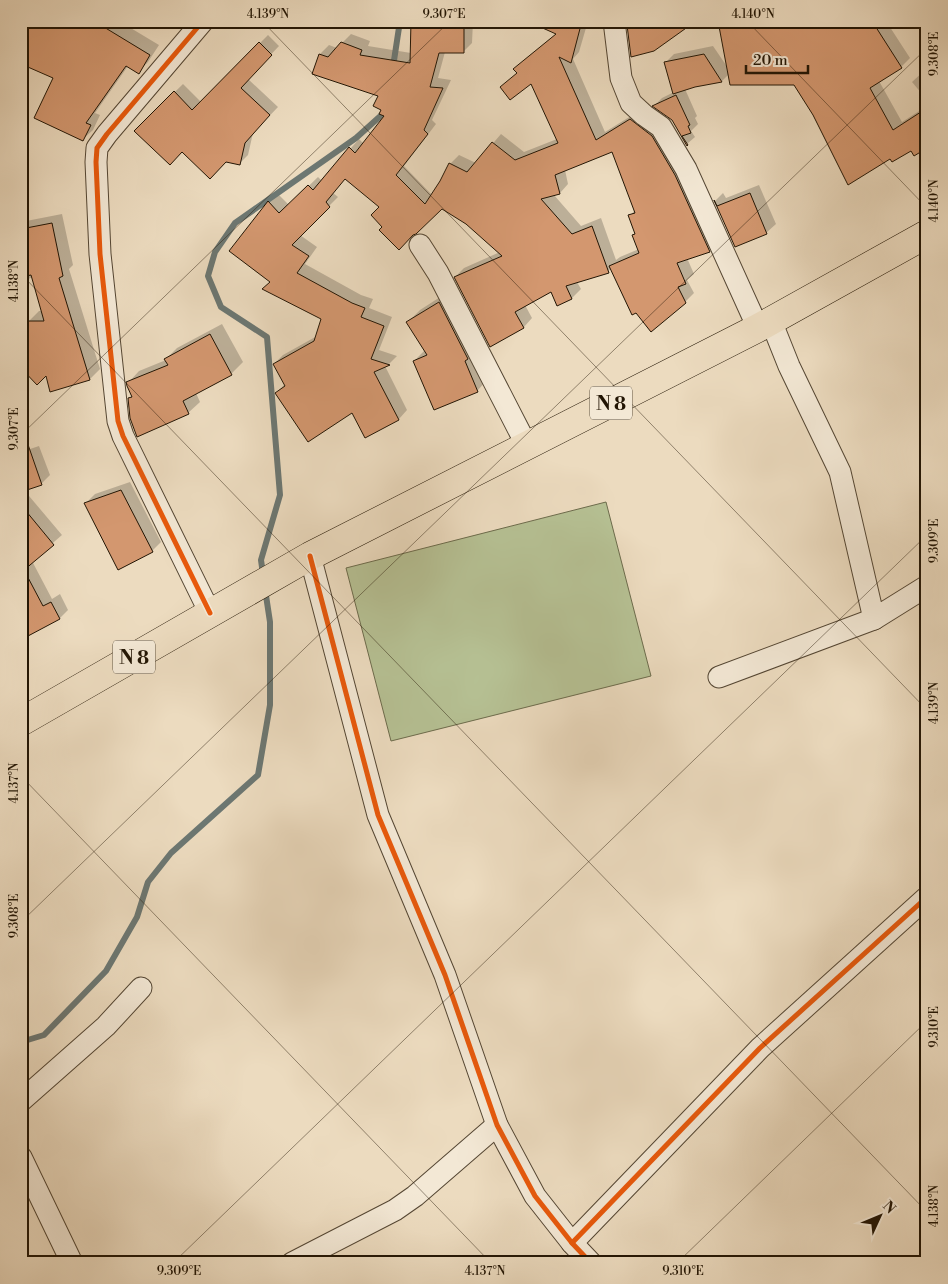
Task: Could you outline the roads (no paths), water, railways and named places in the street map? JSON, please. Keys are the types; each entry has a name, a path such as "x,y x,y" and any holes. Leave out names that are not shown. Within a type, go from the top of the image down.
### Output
{"highway":[{"name":"N 8","path":"21,722 301,562 765,325 927,234"}],"street":[{"path":"203,21 107,134 98,148 96,162 100,254 118,421 210,613"},
{"path":"614,21 621,78 631,103 661,127 686,168 765,325 789,366 840,472 874,619"},
{"path":"420,245 438,273 527,446"},
{"path":"301,562 378,815 445,975 497,1125 535,1196 572,1243 592,1263"},
{"path":"719,677 874,619 927,586"},
{"path":"572,1243 760,1048 927,897"},
{"path":"21,1101 106,1026 141,988"},
{"path":"292,1263 394,1210 415,1196 497,1125"},
{"path":"21,1157 72,1263"}],"waterway":[{"path":"393,67 400,21"},
{"path":"263,574 261,560 280,495 267,337 221,307 208,276 215,252 235,223 356,138 387,109"},
{"path":"21,1042 44,1035 106,971 137,917 148,882 171,853 258,775 270,705 270,622 265,589"}]}
